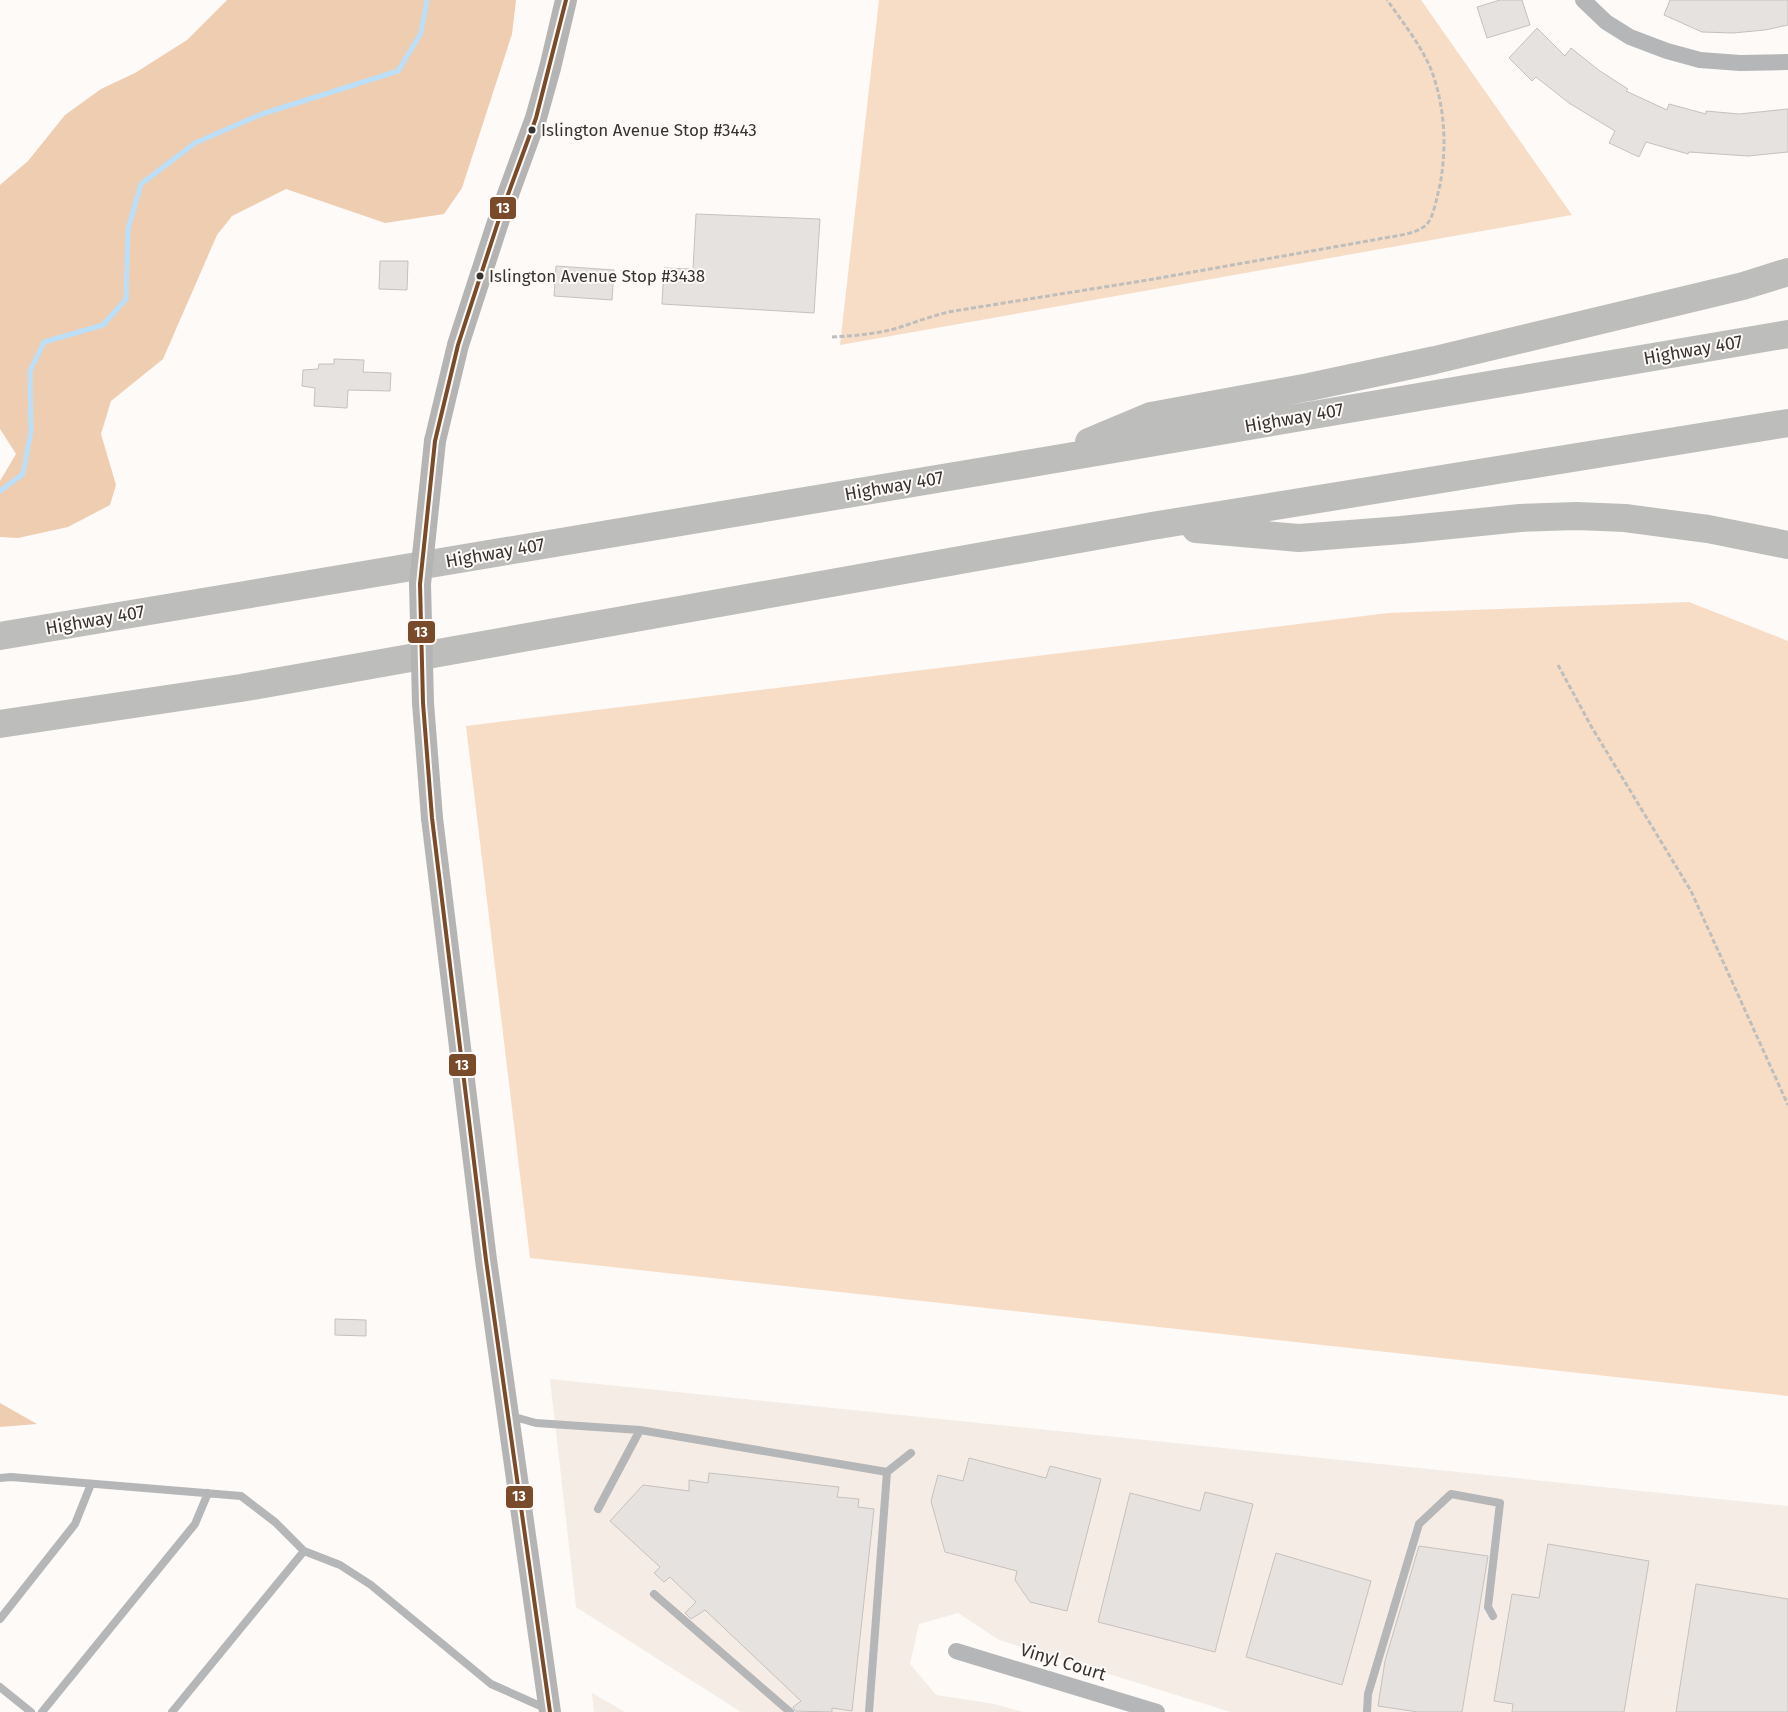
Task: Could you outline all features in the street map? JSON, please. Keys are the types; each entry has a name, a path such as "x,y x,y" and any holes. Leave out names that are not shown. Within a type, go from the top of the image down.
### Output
{"highway":[{"path":"1044,461 1151,416 1309,387 1435,360 1716,293 1788,272"},
{"name":"Highway 407","path":"0,636 1788,334"},
{"path":"0,724 240,688 1152,526 1788,423"},
{"path":"1152,526 1299,538 1520,518 1577,516 1625,518 1708,528 1788,545"}],"main road":[{"path":"550,1711 486,1260 432,818 422,703 420,584 435,441 458,345 499,220 536,118 566,0"}],"street":[{"path":"1584,0 1606,22 1630,38 1667,51 1700,60 1788,62"},
{"name":"Vinyl Court","path":"956,1651 1157,1712"}],"lane":[{"path":"509,1416 536,1423 640,1430 887,1472"},
{"path":"598,1509 640,1430"},
{"path":"869,1712 887,1472 910,1453"},
{"path":"0,1478 11,1477 241,1496 275,1522 304,1552 340,1565 371,1585 491,1684 550,1711"},
{"path":"0,1619 75,1524 91,1484"},
{"path":"42,1712 195,1524 208,1493"},
{"path":"1367,1712 1368,1694 1420,1524 1451,1494 1500,1503 1488,1607 1493,1616"},
{"path":"172,1712 304,1552"},
{"path":"654,1594 790,1712"},
{"path":"0,1687 31,1712"}],"path":[{"path":"832,337 868,334 954,311 1148,280 1379,239 1413,232 1427,224 1436,204 1442,176 1445,142 1442,110 1431,70 1413,37 1387,0"},
{"path":"1558,665 1591,726 1691,891 1788,1105"}],"shaded area":[{"path":"227,0 516,0 512,34 462,188 444,214 385,223 286,189 232,216 217,235 163,359 111,401 101,434 116,485 110,505 68,527 18,538 0,537 0,481 16,454 0,429 0,185 28,161 65,115 101,89 135,73 187,40"},
{"path":"879,0 1421,0 1572,215 840,345"},
{"path":"1689,602 1788,641 1788,1396 530,1258 466,726 1388,613"},
{"path":"550,1379 1788,1506 1788,1712 1231,1712 999,1640 958,1613 919,1624 910,1664 936,1695 995,1704 1023,1712 741,1712 576,1607"},
{"path":"0,1403 37,1424 0,1427"},
{"path":"592,1693 625,1712 594,1712"}],"building":[{"path":"1500,0 1522,0 1530,25 1487,38 1477,7"},
{"path":"1670,0 1788,0 1788,25 1765,30 1733,33 1702,32 1664,15"},
{"path":"1537,28 1565,56 1571,48 1600,71 1628,89 1626,91 1667,110 1669,104 1706,114 1706,111 1739,114 1788,109 1788,152 1748,156 1689,152 1688,154 1646,142 1639,157 1609,143 1615,131 1569,103 1536,77 1532,81 1509,58"},
{"path":"696,214 820,219 814,313 662,304 664,268 693,269"},
{"path":"380,261 408,261 407,290 379,289"},
{"path":"556,266 614,270 612,300 554,296"},
{"path":"334,359 364,360 363,372 391,373 390,391 348,390 347,408 314,406 315,388 302,386 303,370 318,369 319,364 334,364"},
{"path":"335,1319 366,1320 366,1336 335,1335"},
{"path":"969,1458 1046,1478 1050,1466 1101,1479 1067,1611 1030,1602 1015,1580 1017,1571 945,1552 931,1501 938,1475 963,1481"},
{"path":"709,1473 839,1487 837,1497 859,1499 858,1507 874,1509 852,1711 832,1708 832,1712 795,1711 793,1707 801,1701 705,1610 691,1619 685,1613 696,1602 670,1577 664,1582 654,1573 660,1567 610,1521 643,1485 689,1491 689,1480 708,1483"},
{"path":"1205,1492 1253,1504 1215,1652 1098,1622 1130,1493 1200,1511"},
{"path":"1548,1544 1649,1561 1624,1712 1512,1712 1513,1704 1494,1701 1512,1594 1539,1598"},
{"path":"1419,1546 1488,1556 1462,1712 1418,1712 1378,1706 1385,1661"},
{"path":"1276,1553 1371,1581 1342,1685 1246,1657"},
{"path":"1696,1584 1788,1599 1788,1712 1676,1712"}],"waterway":[{"path":"0,491 23,474 31,431 30,371 44,342 103,325 126,299 128,229 141,184 195,143 262,114 398,71 421,33 427,0"}],"transit line":[{"name":"13","path":"550,1712 486,1260 432,818 423,703 420,584 435,441 458,345 499,219 536,118 566,0"}],"place":[{"name":"Islington Avenue Stop #3443","path":"532,130"},
{"name":"Islington Avenue Stop #3438","path":"480,276"}]}
